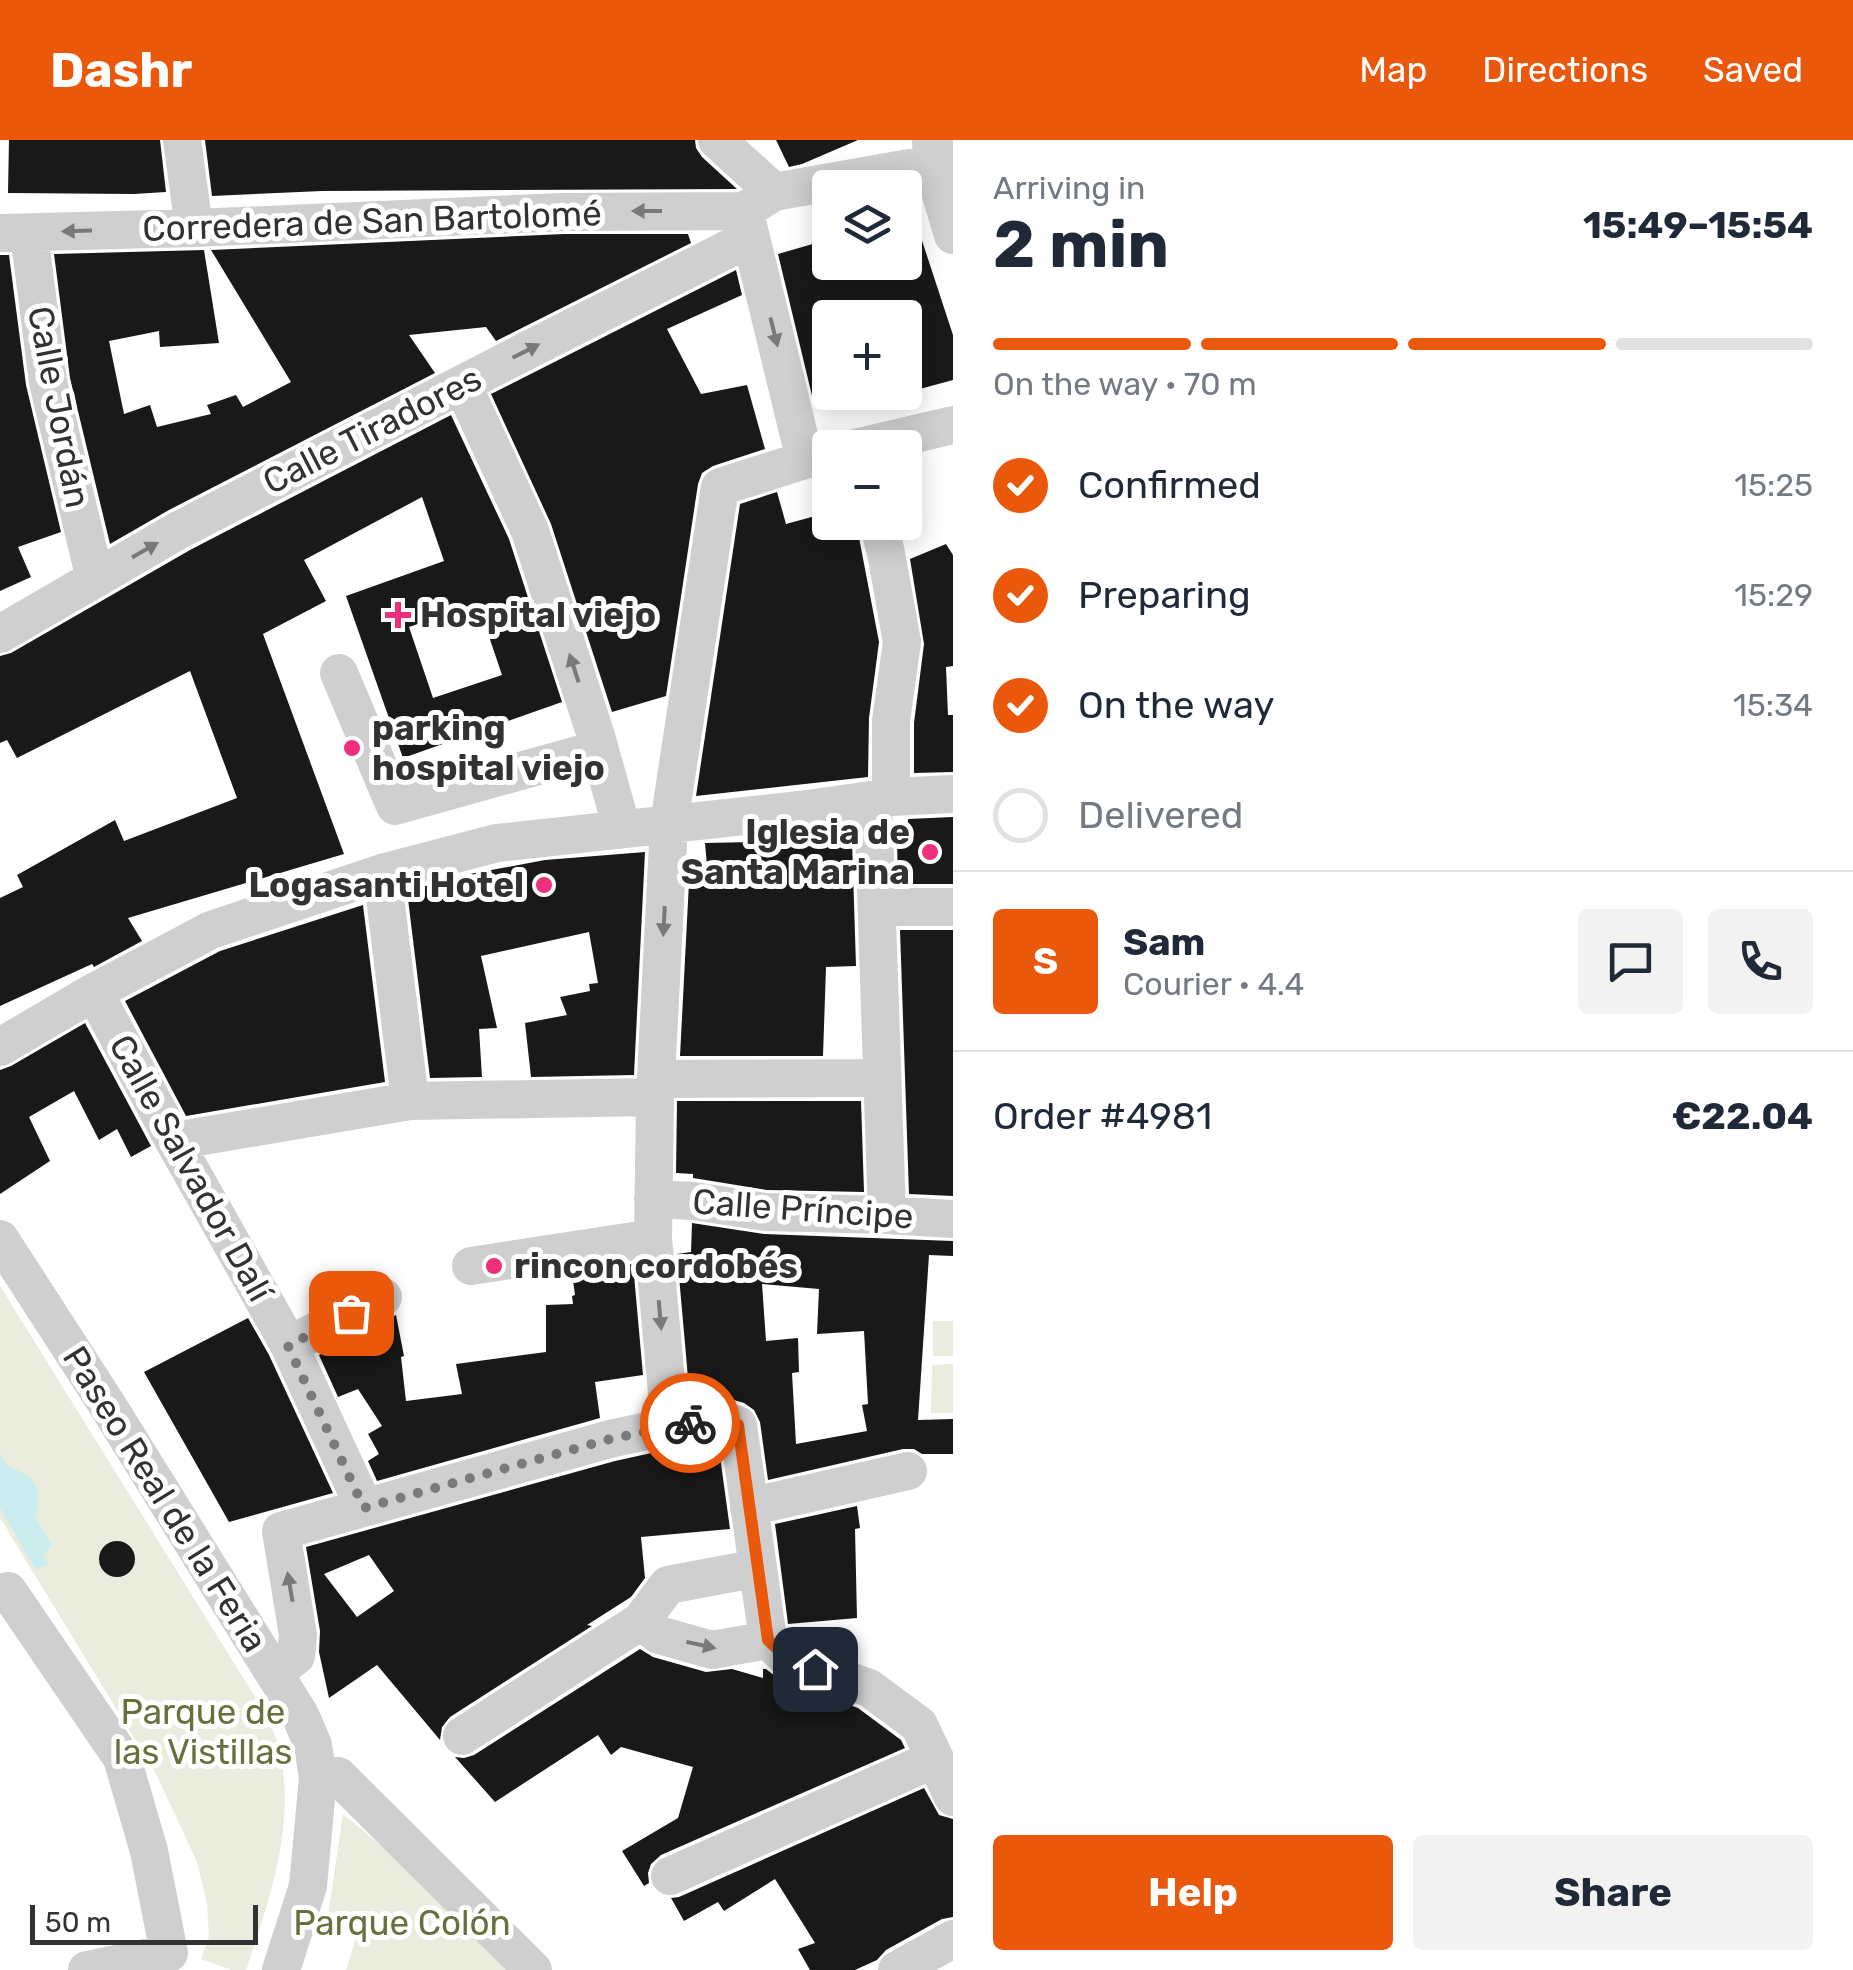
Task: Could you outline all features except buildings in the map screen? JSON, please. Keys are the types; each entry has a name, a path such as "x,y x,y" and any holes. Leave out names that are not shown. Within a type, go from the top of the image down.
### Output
{"street":[{"path":"182,140 194,228"},
{"path":"717,140 756,214 812,433"},
{"path":"756,214 939,153 953,234"},
{"name":"Corredera de San Bartolomé","path":"14,233 562,212 756,214"},
{"name":"Calle Tiradores","path":"0,634 179,530 462,384 756,214"},
{"name":"Calle Jordán","path":"14,233 95,579"},
{"path":"462,384 530,531 622,829"},
{"path":"922,432 953,425"},
{"path":"670,1426 653,1238 669,824 720,486 812,459"},
{"path":"882,540 902,642 882,799 876,907 887,1214"},
{"path":"340,673 395,806 599,749"},
{"path":"0,1047 210,930 382,873 497,843 953,794"},
{"path":"382,873 410,1101"},
{"path":"876,907 953,907"},
{"name":"Calle Salvador Dalí","path":"94,992 288,1346 364,1508"},
{"path":"174,1142 410,1101 882,1078"},
{"name":"Calle Príncipe","path":"653,1199 694,1200 765,1212 953,1219"},
{"name":"Paseo Real de la Feria","path":"0,1238 300,1714 313,1745 318,1778 308,1886 281,1970"},
{"path":"470,1266 653,1238"},
{"path":"288,1346 383,1297"},
{"path":"274,1674 296,1656 298,1635 281,1531 610,1439 718,1419 738,1425 768,1640 788,1659 869,1688 936,1734 953,1797"},
{"path":"749,1507 908,1471"},
{"path":"462,1736 641,1621 668,1586 758,1568"},
{"path":"0,1592 8,1591 122,1758 149,1852 169,1953 88,1970"},
{"path":"641,1621 659,1635 712,1650 768,1640"},
{"path":"670,1876 936,1734"},
{"path":"318,1778 338,1776 533,1970"},
{"path":"897,1970 953,1939"}],"green space":[{"name":"Parque de las Vistillas","path":"0,1286 265,1713 276,1738 283,1770 283,1828 272,1886 246,1970 232,1970 201,1959 209,1936 207,1903 197,1862 156,1774 0,1518"},
{"path":"933,1321 953,1321 953,1356 933,1356"},
{"path":"953,1364 953,1413 931,1413 932,1365"},
{"name":"Parque Colón","path":"343,1814 531,1970 346,1970 356,1938 327,1923"}],"water":[{"path":"0,1454 7,1466 31,1479 37,1490 35,1516 52,1546 43,1555 48,1564 36,1570 0,1508"}],"way so far":[{"path":"351,1313 288,1346 364,1508 610,1439 690,1423"}],"place":[{"name":"Hospital viejo","path":"398,615"},
{"name":"parking hospital viejo","path":"352,748"},
{"name":"Iglesia de Santa Marina","path":"930,852"},
{"name":"Logasanti Hotel","path":"544,885"},
{"name":"rincon cordobés","path":"494,1266"}],"route":[{"path":"690,1423 718,1419 738,1425 768,1640 788,1659 815,1669"}]}
